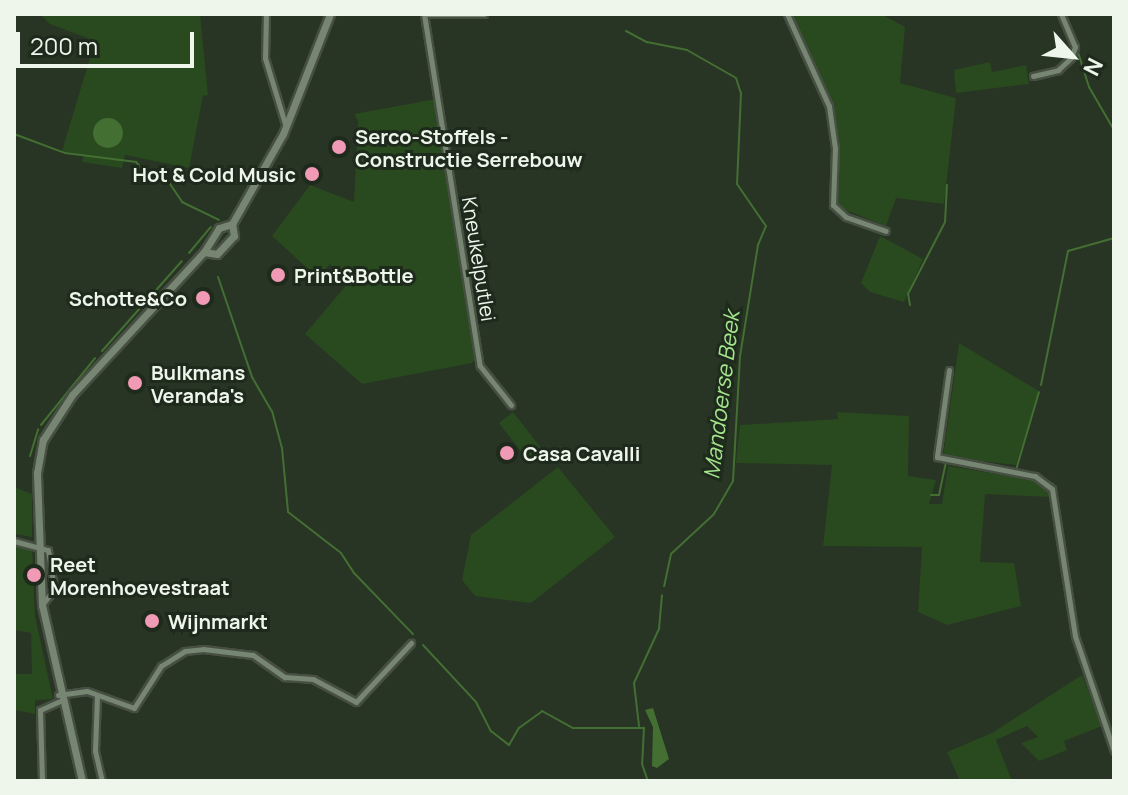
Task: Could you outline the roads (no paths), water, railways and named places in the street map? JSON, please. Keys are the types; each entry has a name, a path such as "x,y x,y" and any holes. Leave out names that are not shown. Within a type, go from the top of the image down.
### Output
{"street":[{"path":"266,14 265,58 286,128"},
{"path":"204,252 217,254 234,236 232,224 286,128 330,14"},
{"path":"424,14 484,14"},
{"name":"Kneukelputlei","path":"424,14 480,366 511,405"},
{"path":"787,14 829,106 835,148 833,205 846,217 886,231"},
{"path":"1033,76 1058,70 1071,58 1075,47 1061,14"},
{"path":"82,781 59,698 42,605 38,544 39,459 56,414 204,252 219,228 232,224"},
{"path":"949,370 937,457 1026,474 1052,489 1075,636 1114,751"},
{"path":"14,541 38,544 53,563 54,589 42,605"},
{"path":"42,781 40,710 78,689 134,708 161,666 185,651 203,649 253,655 285,677 313,679 356,702 411,643"},
{"path":"97,696 95,751 102,781"}],"waterway":[{"path":"1066,14 1089,87 1114,130"},
{"name":"Mandoerse Beek","path":"626,31 647,42 687,50 736,78 741,93 737,184 766,226 758,245 740,356 733,481 713,515 671,554 664,586"},
{"path":"14,134 65,153 136,162 145,172 166,178 182,202 219,220"},
{"path":"910,305 908,294 945,222 947,185"},
{"path":"189,253 211,227"},
{"path":"1041,385 1068,251 1114,238"},
{"path":"102,351 182,261"},
{"path":"468,274 482,358"},
{"path":"218,277 252,377 272,411 282,448 288,512 341,553 354,573 413,634"},
{"path":"128,340 146,320"},
{"path":"104,368 123,346"},
{"path":"41,425 95,358"},
{"path":"83,391 96,376"},
{"path":"1016,470 1039,392"},
{"path":"65,412 78,397"},
{"path":"30,456 38,429"},
{"path":"931,495 939,495 946,462 987,469"},
{"path":"1021,470 1053,484 1060,523"},
{"name":"Mandoerse Beek","path":"639,726 634,683 659,629 662,595"},
{"path":"423,645 476,702 491,731 509,745 519,728 542,711 573,728 644,728 642,764 648,781"}],"place":[{"name":"Serco-Stoffels - Constructie Serrebouw","path":"339,147"},
{"name":"Hot & Cold Music","path":"312,174"},
{"name":"Print&Bottle","path":"278,275"},
{"name":"Schotte&Co","path":"203,298"},
{"name":"Bulkmans Veranda's","path":"135,383"},
{"name":"Casa Cavalli","path":"507,453"},
{"name":"Reet Morenhoevestraat","path":"34,575"},
{"name":"Wijnmarkt","path":"152,621"}]}
